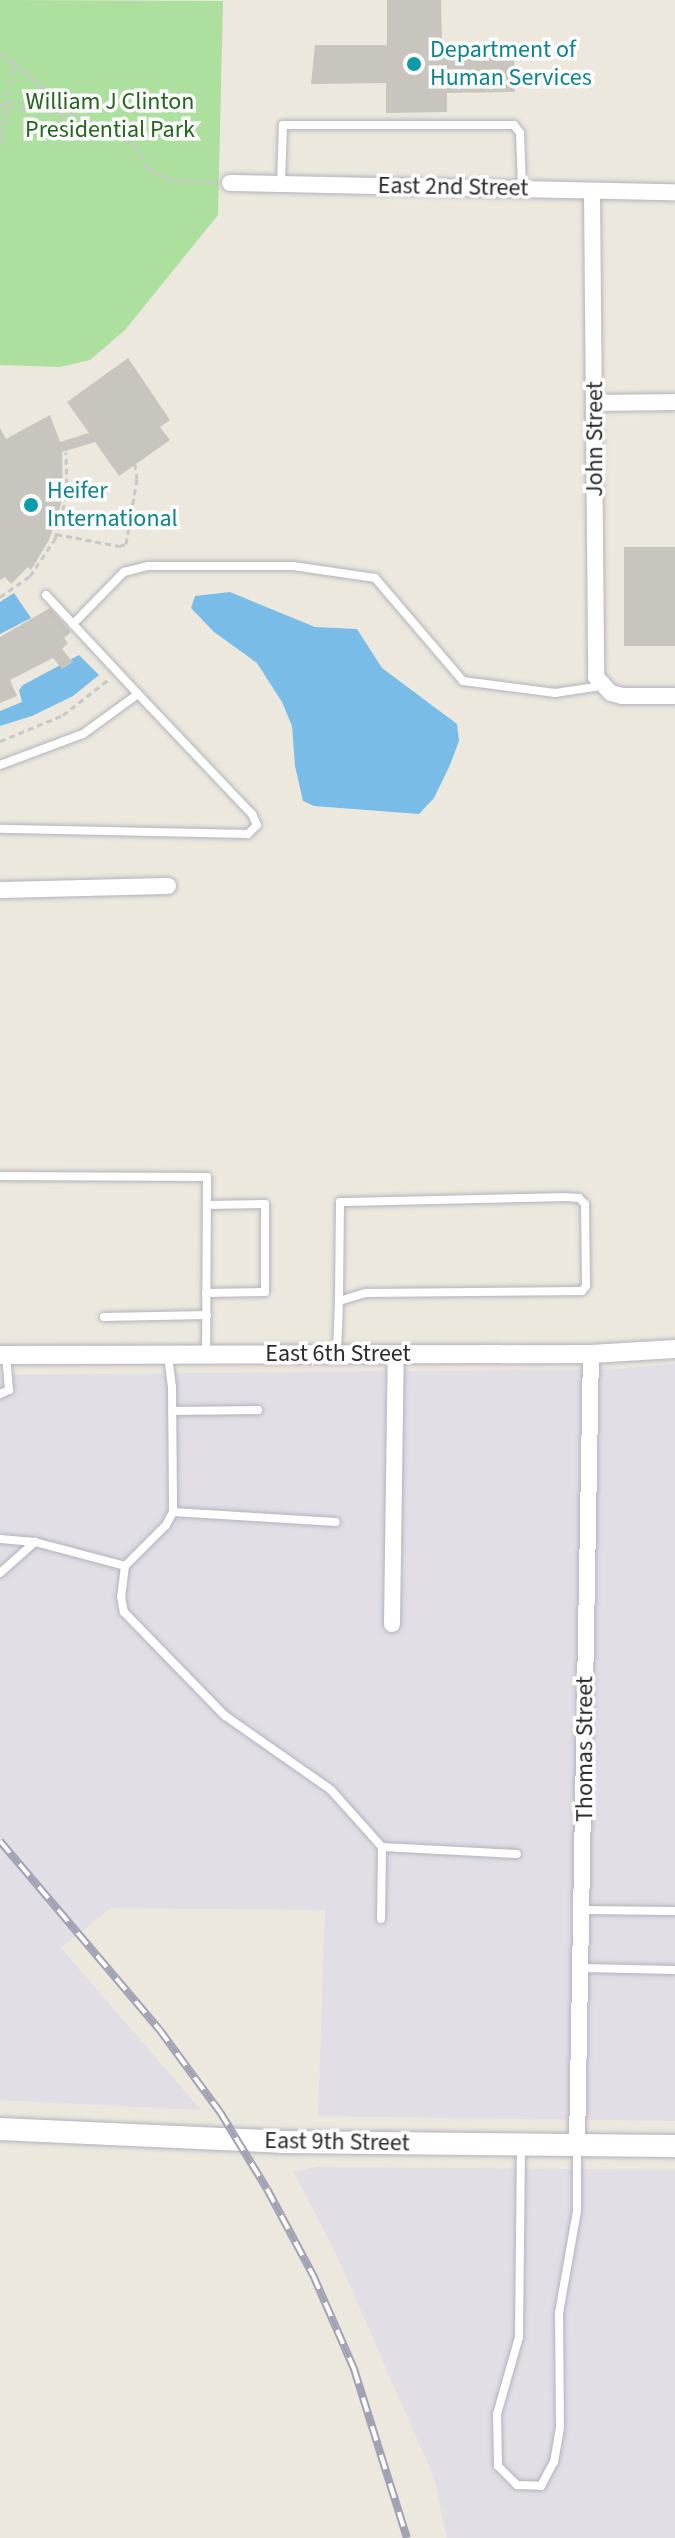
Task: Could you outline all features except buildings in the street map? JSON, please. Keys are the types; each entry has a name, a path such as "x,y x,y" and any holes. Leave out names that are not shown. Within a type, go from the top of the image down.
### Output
{"main road":[{"name":"East 9th Street","path":"0,2129 282,2142 675,2146"}],"street":[{"name":"East 2nd Street","path":"230,183 675,192"},
{"name":"John Street","path":"592,191 596,677 602,686"},
{"path":"595,403 675,402"},
{"path":"602,686 622,696 675,696"},
{"path":"0,890 168,886"},
{"name":"East 6th Street","path":"3,1355 591,1354 675,1349"},
{"path":"392,1624 396,1354"},
{"name":"Thomas Street","path":"577,2145 591,1354"}],"lane":[{"path":"281,184 283,125 514,125 520,133 522,188"},
{"path":"73,624 124,572 148,566 293,566 375,578 463,681 555,693 602,686"},
{"path":"0,829 248,834 257,825 252,814 46,595"},
{"path":"0,765 83,734 138,694"},
{"path":"0,1176 207,1177 206,1353"},
{"path":"337,1354 340,1202 563,1197 579,1198 585,1204 586,1286 582,1291 366,1293 339,1301"},
{"path":"206,1293 265,1292 265,1204 207,1205"},
{"path":"104,1317 207,1315"},
{"path":"0,1394 9,1390 3,1355"},
{"path":"168,1355 173,1512 166,1525 125,1566 121,1597 124,1612 224,1715 331,1790 382,1847 381,1919"},
{"path":"172,1411 258,1410"},
{"path":"173,1512 336,1522"},
{"path":"0,1539 35,1542 125,1566"},
{"path":"0,1573 35,1542"},
{"path":"382,1847 517,1854"},
{"path":"583,1910 675,1911"},
{"path":"582,1968 675,1970"},
{"path":"521,2144 519,2337 497,2414 498,2466 517,2485 541,2486 554,2462 560,2428 559,2313 577,2211 577,2145"}],"path":[{"path":"0,53 14,61 80,117 135,146 149,169 168,179 230,183"},
{"path":"0,144 14,61"},
{"path":"0,104 80,117"},
{"path":"0,597 30,576 56,534 67,494 66,452"},
{"path":"56,534 119,546 126,544 137,479 135,464"},
{"path":"0,741 63,715 117,673"}],"shaded area":[{"path":"675,1364 675,2121 318,2116 325,1910 111,1908 61,1948 201,2110 0,2100 0,1375 617,1369"},
{"path":"318,2167 675,2170 675,2538 447,2538 434,2478 337,2256 293,2171"}],"green space":[{"name":"William J Clinton Presidential Park","path":"0,0 223,1 218,215 125,330 90,360 60,367 0,365"}],"water":[{"path":"230,592 315,627 357,629 382,668 457,724 459,741 450,765 434,798 419,814 314,806 303,801 295,766 292,726 282,702 257,663 214,632 191,608 195,596"},
{"path":"14,593 31,618 0,634 0,602"},
{"path":"79,655 99,675 73,696 32,716 0,726 0,711 22,702 19,690 23,685"}],"railway":[{"path":"0,1841 159,2029 220,2112 267,2189 313,2275 354,2369 407,2538"}],"place":[{"name":"Department of Human Services","path":"414,64"},
{"name":"Heifer International","path":"31,505"}]}
